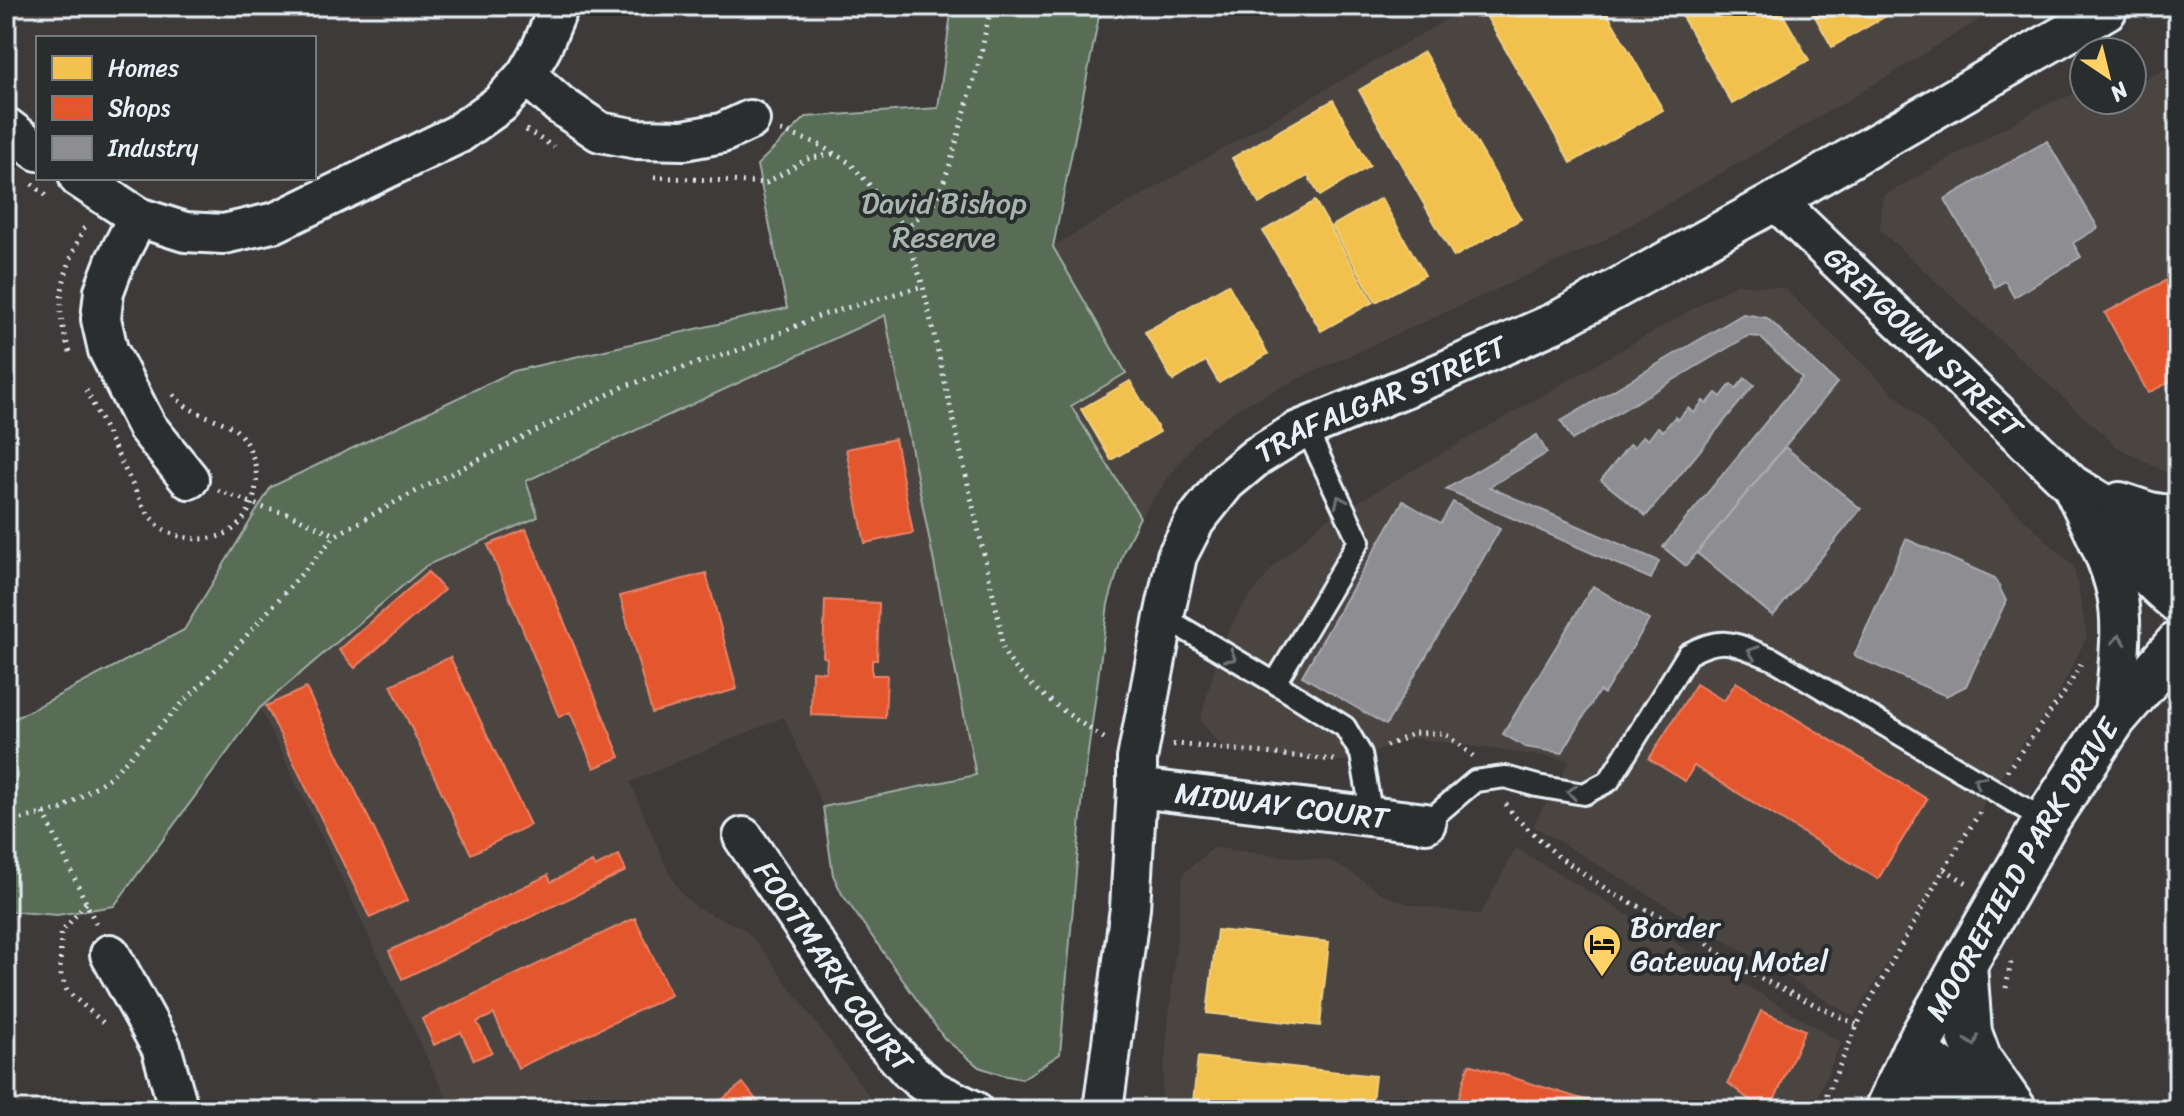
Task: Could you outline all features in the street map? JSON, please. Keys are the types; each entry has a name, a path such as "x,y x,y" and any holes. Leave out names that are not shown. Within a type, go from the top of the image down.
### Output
{"main road":[{"name":"MOOREFIELD PARK DRIVE","path":"1899,1084 2046,821 2114,718 2178,644"},
{"path":"1964,964 1969,1033 1979,1060 2014,1110"},
{"path":"1899,1084 1937,1110"},
{"path":"1899,1084 1987,1103 1995,1110"}],"street":[{"path":"82,180 138,217 185,232 224,234 276,222 458,134 500,104 526,75 559,6"},
{"name":"TRAFALGAR STREET","path":"1103,1110 1130,908 1137,774 1164,617 1177,556 1195,521 1226,482 1256,457 1306,428 1554,323 1776,201 2107,10"},
{"path":"526,75 560,105 600,132 637,139 684,140 722,133 750,120"},
{"path":"6,127 36,150"},
{"name":"GREYGOWN STREET","path":"1776,201 2072,485 2139,525 2178,555"},
{"path":"138,217 104,291 101,319 108,350 147,427 189,479"},
{"path":"2072,485 2120,547 2178,604"},
{"name":"GREYGOWN STREET","path":"2072,485 2150,512 2178,517"},
{"name":"GREYGOWN STREET","path":"2072,485 2112,574 2118,598 2120,623 2114,718"},
{"name":"MIDWAY COURT","path":"1137,774 1372,817 1426,823"},
{"name":"FOOTMARK COURT","path":"743,837 872,1028 910,1071 934,1091 973,1110"},
{"path":"110,954 161,1047 179,1110"}],"lane":[{"path":"1275,683 1359,541 1306,428"},
{"path":"1164,617 1345,727 1361,754 1372,817"},
{"path":"1426,823 1475,781 1505,777 1584,794 1609,781 1688,654 1707,643 1726,641 1773,659 2046,821"}],"path":[{"path":"6,24 16,6"},
{"path":"905,230 937,200 980,58 991,6"},
{"path":"750,120 816,143 850,163 896,215 905,230 923,286 1004,652 1019,675 1082,724 1137,774 1177,744 1340,760 1415,733 1444,733 1474,757 1515,817 1558,856 1615,895 1694,932 1733,965 1857,1025"},
{"path":"6,823 62,809 110,777 223,662 336,535 429,484 625,386 745,348 822,315 923,286"},
{"path":"189,479 267,509 286,513 336,535"},
{"path":"44,813 110,954"}],"shaded area":[{"path":"1470,6 2002,6 1847,101 1595,245 1238,408 1196,440 1140,517 1070,406 1052,247"},
{"path":"2178,63 2178,479 2117,447 1880,230 1883,196 2045,105 2068,96 2068,116 2148,116 2148,77"},
{"path":"1736,284 1784,288 2074,567 2087,636 2054,703 2019,747 1854,1017 1533,826 1570,760 1413,738 1353,760 1329,762 1226,751 1200,721 1221,645 1241,608 1276,564 1323,522"},
{"path":"885,315 976,775 823,807 784,717 630,782 668,871 681,893 697,908 742,928 759,945 879,1110 452,1110 260,708 427,565 537,517 526,481"},
{"path":"1213,848 1329,861 1384,895 1408,904 1480,915 1516,848 1841,1042 1812,1110 1160,1110 1183,874"}],"green space":[{"name":"David Bishop Reserve","path":"952,6 1101,6 1053,247 1126,373 1071,406 1140,517 1124,550 1108,604 1084,782 1060,1054 1022,1079 979,1067 944,1038 842,894 833,875 823,807 976,775 885,315 526,481 538,517 427,565 260,708 114,906 57,915 6,911 6,723 184,630 271,487 514,371 787,308 757,165 806,117 938,108"}],"building: Homes":[{"path":"1498,6 1603,6 1663,110 1571,163 1485,14"},
{"path":"1676,6 1778,6 1809,60 1732,104"},
{"path":"1809,6 1892,6 1895,11 1832,47"},
{"path":"1424,52 1521,219 1454,257 1359,90"},
{"path":"1333,100 1370,166 1320,196 1308,176 1259,204 1232,158"},
{"path":"1381,198 1425,275 1376,302 1332,226"},
{"path":"1315,201 1373,302 1321,331 1263,231"},
{"path":"1228,284 1268,354 1219,383 1206,361 1173,381 1145,332"},
{"path":"1130,381 1160,432 1111,460 1081,409"},
{"path":"1217,930 1329,942 1320,1026 1207,1013"},
{"path":"1198,1057 1375,1076 1371,1110 1192,1110"}],"building: Shops":[{"path":"2178,274 2178,378 2148,393 2105,313"},
{"path":"895,439 913,533 865,543 846,449"},
{"path":"526,529 620,757 594,768 570,712 559,717 488,545"},
{"path":"428,572 444,590 355,668 339,650"},
{"path":"706,573 737,689 652,713 620,596"},
{"path":"825,600 879,603 877,660 872,660 872,675 887,675 885,718 811,715 812,671 826,672 827,658 823,657"},
{"path":"450,657 530,825 471,854 391,685"},
{"path":"1736,682 1927,799 1878,879 1694,766 1685,781 1649,759 1696,684 1724,701"},
{"path":"306,688 408,900 370,918 266,706"},
{"path":"619,855 626,871 402,979 389,951 548,875 551,882 592,862 595,867"},
{"path":"635,918 671,995 518,1068 494,1014 477,1022 492,1052 474,1060 461,1032 434,1045 422,1019"},
{"path":"1761,1011 1805,1030 1770,1110 1762,1110 1728,1083"},
{"path":"1469,1064 1617,1110 1455,1110"},
{"path":"743,1083 764,1110 709,1110"}],"building: Industry":[{"path":"2047,141 2098,228 2073,243 2081,257 2014,297 2005,281 1995,287 1945,199"},
{"path":"1743,314 1767,318 1837,383 1686,566 1663,547 1802,378 1760,337 1748,336 1572,440 1561,421"},
{"path":"1745,378 1754,385 1646,516 1601,480 1630,444 1634,447 1643,436 1648,440 1658,427 1663,431 1688,408 1694,413 1703,401 1707,404 1716,393 1721,397 1731,384 1736,389"},
{"path":"1537,435 1547,453 1489,487 1659,561 1651,579 1446,489"},
{"path":"1785,447 1861,509 1773,616 1697,553"},
{"path":"1403,501 1441,523 1453,502 1500,529 1386,725 1302,676"},
{"path":"1906,539 1995,578 2006,601 1966,686 1946,696 1854,656"},
{"path":"1593,586 1649,620 1604,694 1599,691 1562,753 1525,747 1503,734"}],"place":[{"name":"Border Gateway Motel","path":"1602,978"}]}
